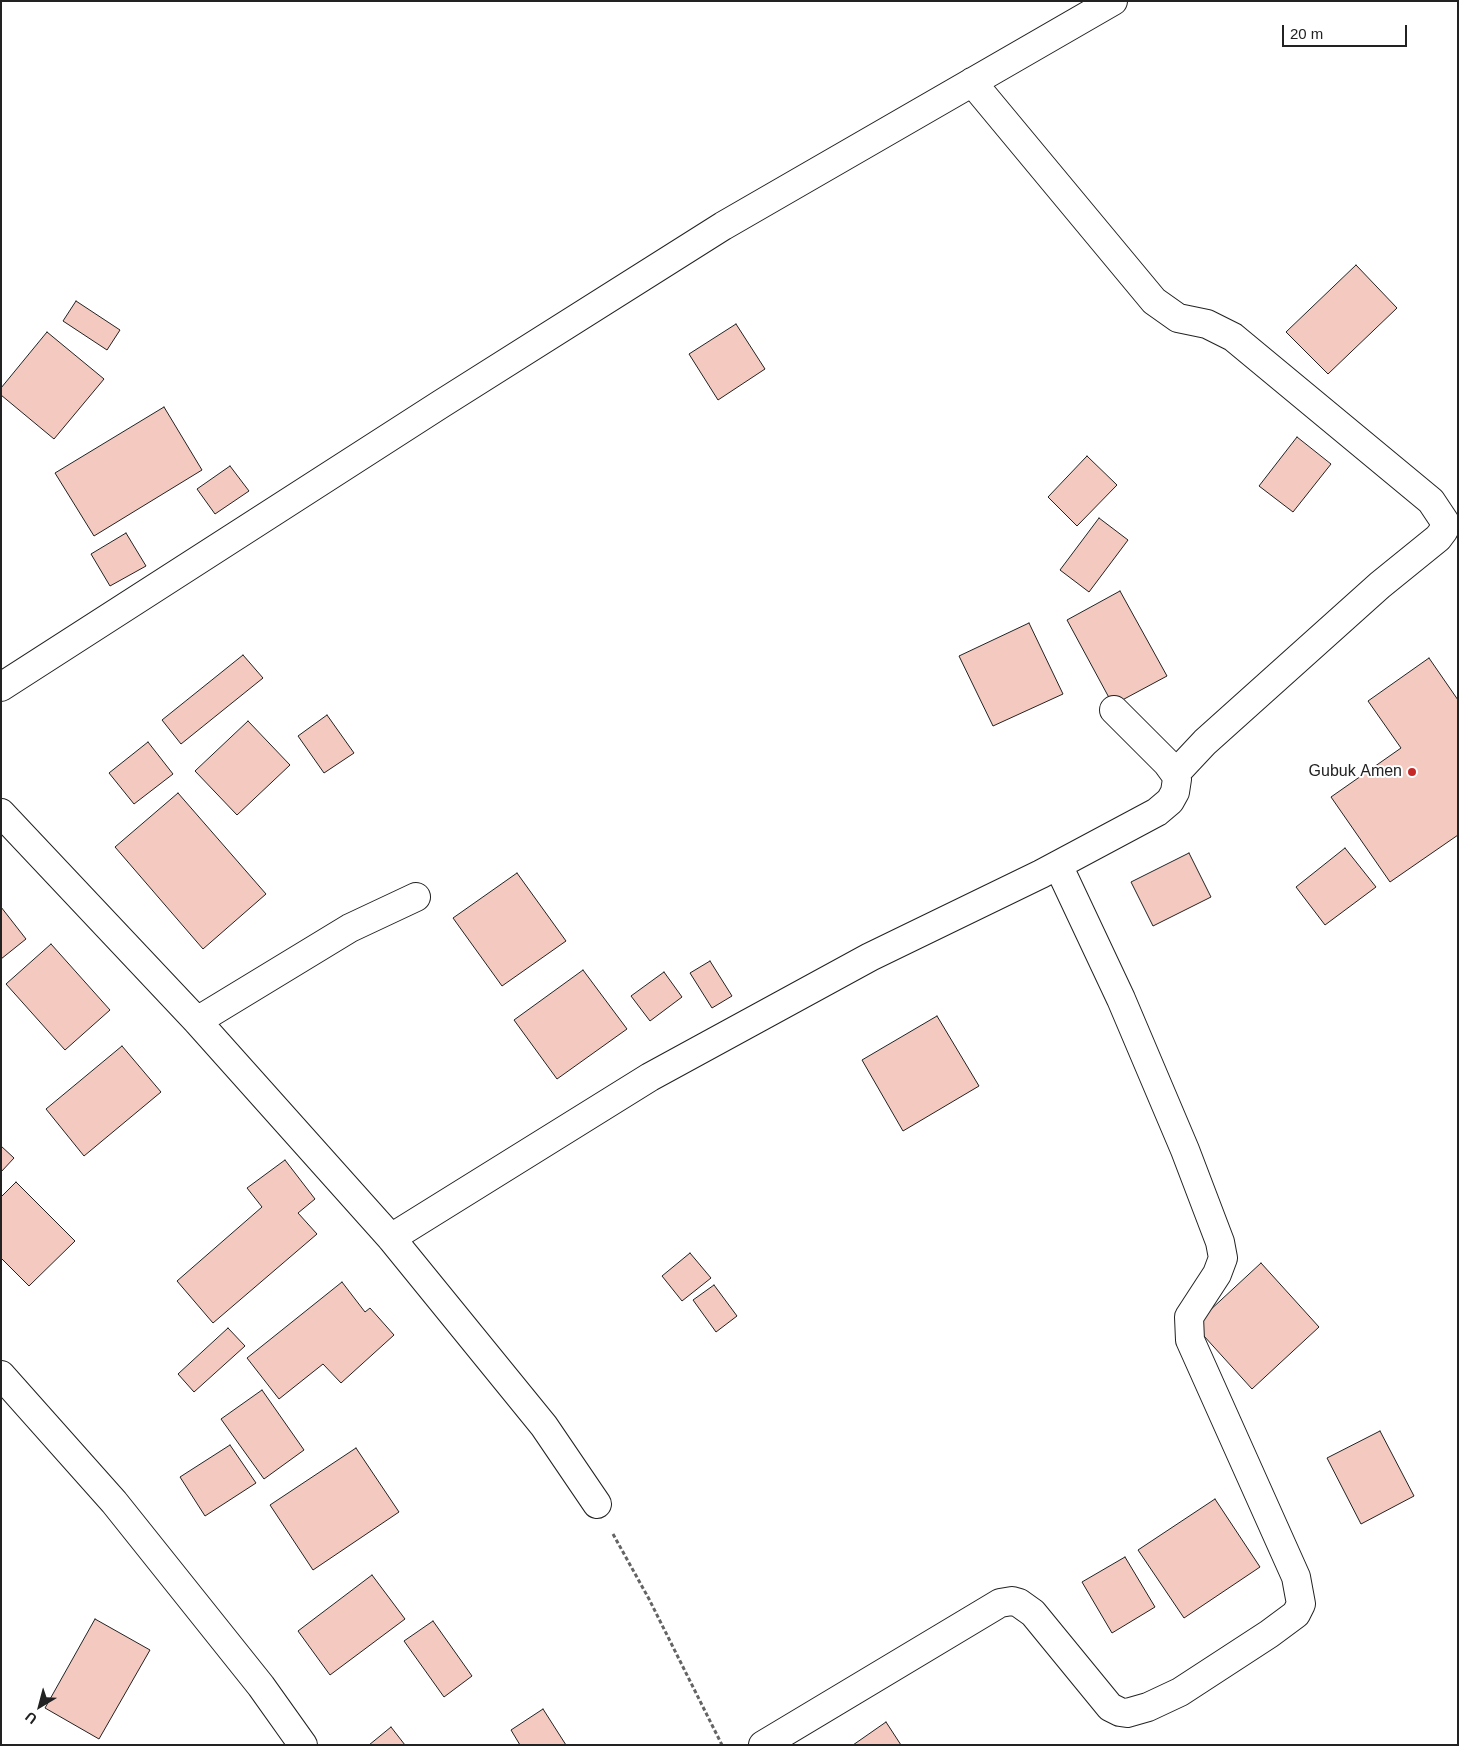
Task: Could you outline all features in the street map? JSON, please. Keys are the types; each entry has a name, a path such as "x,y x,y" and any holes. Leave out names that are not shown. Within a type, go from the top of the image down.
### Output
{"street":[{"path":"1,687 441,404 715,231 1113,1"},
{"path":"972,82 1154,301 1178,318 1207,324 1234,337 1431,501 1445,522 1444,530 1438,538 1380,584 1234,715 1175,774"},
{"path":"391,1238 650,1077 870,956 1058,865 1157,812 1170,801 1175,792 1177,779 1175,774 1167,763 1114,710"},
{"path":"1,813 197,1021 391,1238 544,1426 597,1504"},
{"path":"762,1745 1000,1603 1012,1601 1019,1603 1033,1613 1110,1707 1127,1713 1148,1707 1180,1692 1276,1629 1296,1614 1301,1604 1296,1577 1190,1340 1189,1317 1218,1274 1223,1258 1220,1242 1185,1150 1122,999 1058,865"},
{"path":"197,1021 350,928 416,897"},
{"path":"1,1374 120,1510 261,1686 303,1745"}],"path":[{"path":"597,1504 653,1608 722,1745"}],"building":[{"path":"1356,265 1397,308 1328,374 1286,332"},
{"path":"76,301 120,330 107,350 63,321"},
{"path":"736,324 765,369 718,400 689,354"},
{"path":"47,332 104,379 54,439 1,395 1,388"},
{"path":"164,407 202,470 94,536 55,473"},
{"path":"1297,437 1331,464 1293,512 1259,486"},
{"path":"1087,456 1117,485 1077,526 1048,497"},
{"path":"230,466 249,491 215,514 197,489"},
{"path":"1099,518 1128,540 1089,592 1060,570"},
{"path":"126,533 146,566 110,586 91,554"},
{"path":"1120,591 1167,676 1113,705 1067,620"},
{"path":"1029,623 1063,694 993,726 959,656"},
{"path":"243,655 263,678 181,744 162,720"},
{"name":"Gubuk Amen","path":"1429,658 1458,700 1458,835 1390,882 1331,797 1401,748 1368,701"},
{"path":"327,715 354,753 324,773 298,736"},
{"path":"248,721 290,765 237,815 195,771"},
{"path":"148,742 173,774 134,804 109,773"},
{"path":"178,793 266,894 203,949 115,847"},
{"path":"1345,848 1376,887 1325,925 1296,887"},
{"path":"1189,853 1211,897 1153,926 1131,882"},
{"path":"517,873 566,941 502,986 453,918"},
{"path":"1,907 26,939 1,959"},
{"path":"51,944 110,1010 65,1050 6,984"},
{"path":"710,961 732,996 712,1008 690,973"},
{"path":"583,970 627,1029 557,1079 514,1020"},
{"path":"664,972 682,997 650,1021 631,996"},
{"path":"937,1016 979,1086 903,1131 862,1060"},
{"path":"122,1046 161,1092 84,1156 46,1109"},
{"path":"1,1146 14,1158 1,1172"},
{"path":"285,1160 315,1199 298,1213 317,1234 213,1323 177,1281 262,1207 247,1188"},
{"path":"16,1182 75,1241 29,1286 1,1258 1,1197"},
{"path":"690,1253 711,1278 682,1301 662,1276"},
{"path":"1261,1263 1319,1327 1252,1389 1194,1325"},
{"path":"342,1282 365,1312 370,1308 394,1335 341,1383 323,1364 279,1399 247,1358"},
{"path":"714,1285 737,1316 716,1332 693,1300"},
{"path":"228,1328 245,1346 194,1392 178,1374"},
{"path":"262,1390 304,1450 264,1479 221,1419"},
{"path":"1380,1431 1414,1496 1361,1524 1327,1458"},
{"path":"230,1445 256,1483 205,1516 180,1477"},
{"path":"356,1448 399,1512 313,1570 270,1505"},
{"path":"1215,1499 1260,1567 1184,1618 1138,1550"},
{"path":"1125,1557 1155,1607 1112,1633 1082,1582"},
{"path":"372,1575 405,1619 330,1675 298,1631"},
{"path":"95,1619 150,1650 99,1739 45,1708"},
{"path":"433,1621 472,1676 444,1697 404,1641"},
{"path":"543,1709 566,1745 520,1745 511,1730"},
{"path":"886,1722 901,1745 853,1745"},
{"path":"391,1727 405,1745 369,1745"}],"place":[{"name":"Gubuk Amen","path":"1412,772"}]}
